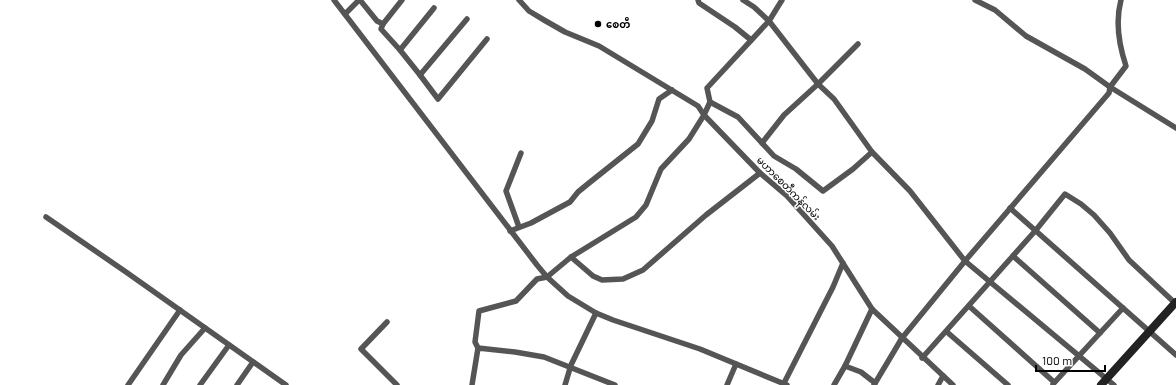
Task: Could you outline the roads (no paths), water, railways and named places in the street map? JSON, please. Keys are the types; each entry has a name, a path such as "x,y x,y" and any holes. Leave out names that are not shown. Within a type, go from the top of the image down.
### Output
{"street":[{"path":"334,0 510,231 547,277 568,296 596,313 700,349 785,385 833,287 843,263"},
{"path":"345,14 360,0 377,21 383,24"},
{"path":"402,0 383,24 382,29 438,99 487,40"},
{"name":"မဟာစေတီကန်လမ်း","path":"519,0 528,11 565,32 599,46 698,106 704,115 760,173 787,196 832,246 872,310 922,358 953,385"},
{"path":"698,0 699,3 735,27 751,40"},
{"path":"743,0 754,7 769,21 818,84 834,99 872,152 910,191 965,260 1114,385"},
{"path":"472,385 478,348 475,342 479,311 516,301 537,279 547,277 571,257 636,216 646,205 661,169 689,139 704,115 710,102 707,88 769,21 782,0"},
{"path":"975,0 995,10 1026,36 1085,69 1110,87 1176,128"},
{"path":"845,366 861,372 875,384 902,338 965,260 1109,93 1110,87 1126,66 1120,50 1118,29 1118,8 1121,0"},
{"path":"400,50 434,8"},
{"path":"420,75 467,19"},
{"path":"762,143 784,115 858,44"},
{"path":"510,231 570,202 589,182 638,144 652,121 659,99 672,90"},
{"path":"710,102 738,117 774,156 796,170 823,191 853,169 872,152"},
{"path":"520,227 506,191 521,152"},
{"path":"571,257 593,276 602,280 623,278 642,270 706,215 760,173"},
{"path":"922,358 947,332 1036,230 1065,194 1094,215 1110,233 1129,260 1176,303 1101,385"},
{"path":"1010,208 1176,354"},
{"path":"46,217 286,385"},
{"path":"1013,256 1100,333"},
{"path":"969,306 1053,384 1123,308"},
{"path":"128,385 180,310"},
{"path":"834,385 845,366 872,310"},
{"path":"565,385 571,365 596,313"},
{"path":"387,322 361,349 396,385"},
{"path":"163,385 181,355 205,328"},
{"path":"947,332 1008,385"},
{"path":"200,385 229,345"},
{"path":"478,348 515,352 544,358 608,384 615,385"},
{"path":"237,385 254,362"},
{"path":"727,385 736,364"},
{"path":"938,385 943,376"}],"place":[{"name":"စေတီ","path":"598,24"}]}
